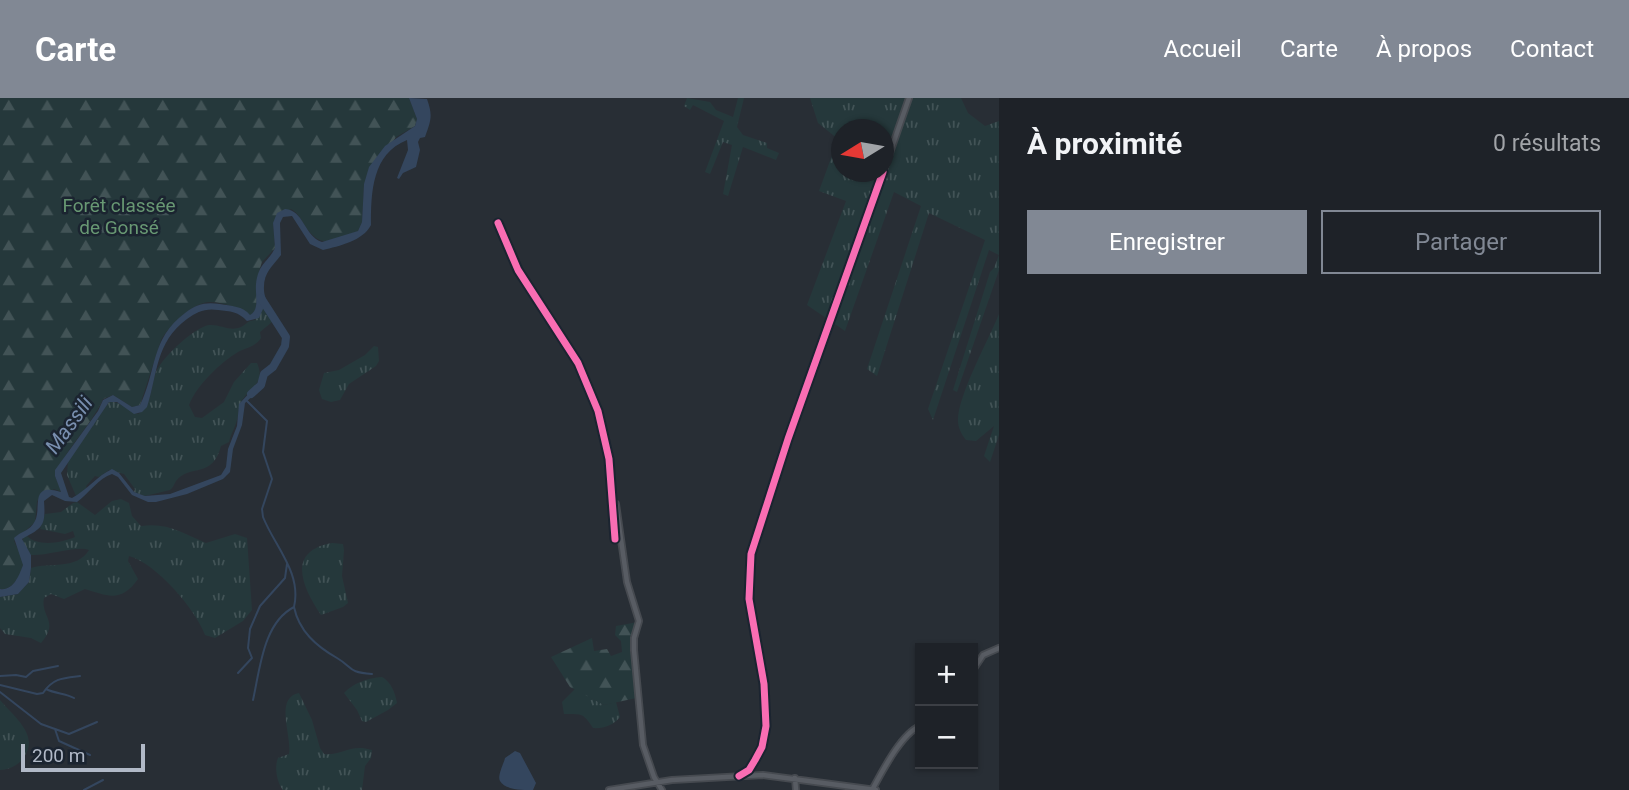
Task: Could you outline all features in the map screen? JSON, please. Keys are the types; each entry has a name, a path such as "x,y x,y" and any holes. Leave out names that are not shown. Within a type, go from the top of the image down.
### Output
{"street":[{"path":"894,140 909,98"},
{"path":"739,776 749,770 755,760 762,747 766,726 764,684 749,599 751,554 791,430 879,182"},
{"path":"498,223 518,271 578,363 598,411 609,460 615,539"},
{"path":"615,496 627,582 639,621 634,650 643,745 662,790"},
{"path":"978,663 984,655 999,648"},
{"path":"609,790 657,782 763,775 873,790 890,758 915,728"},
{"path":"795,778 796,790"}],"green space":[{"name":"Forêt classée de Gonsé","path":"0,98 409,98 417,119 415,126 396,137 364,184 362,222 358,231 335,241 323,241 311,234 291,209 273,223 275,248 262,262 259,271 256,311 250,315 230,306 208,302 188,311 169,328 161,340 140,405 132,407 113,395 103,399 55,476 62,492 54,489 37,501 35,522 14,541 21,554 23,567 13,584 4,589 0,589"},
{"path":"687,98 710,102 716,110 733,117 738,98 744,98 737,127 743,135 767,143 767,148 779,153 776,160 743,147 728,196 723,194 732,145 723,142 710,174 705,172 724,121 693,105 690,110 684,106"},
{"path":"810,98 961,98 968,113 985,126 999,121 999,255 989,250 933,420 928,409 985,240 929,213 877,376 867,369 921,206 894,192 845,331 807,305 846,201 819,191 831,158 831,182 894,182 894,119 831,119 831,133 818,123"},
{"path":"999,255 999,270 957,392 953,390 990,272"},
{"path":"263,308 272,322 260,332 261,338 217,368 203,382 189,405 195,417 202,418 224,402 234,382 251,363 257,363 260,375 258,380 241,402 229,442 221,446 212,463 182,476 170,490 145,496 134,492 135,489 124,474 109,470 99,477 95,476 86,486 87,489 76,496 67,475 68,461 109,402 120,404 138,414 148,402 158,369 186,338 209,325 233,329 241,327 255,320"},
{"path":"999,314 999,435 990,462 984,456 994,426 976,441 966,440 958,421 968,383"},
{"path":"374,346 378,347 379,361 376,366 349,384 340,400 331,402 322,399 319,390 324,373 339,370 365,355"},
{"path":"121,499 129,503 132,516 141,526 167,527 206,543 235,534 247,538 252,610 243,621 215,638 205,635 193,613 163,577 140,560 129,556 128,561 138,579 126,592 114,596 85,589 64,599 51,594 44,598 49,629 41,643 31,638 5,634 0,628 0,597 18,594 29,582 31,568 70,563 84,556 89,550 31,555 23,544 23,537 50,543 75,537 73,531 65,534 40,529 45,514 61,512 77,502 95,515 112,501"},
{"path":"332,543 343,544 342,576 348,603 321,615 304,582 303,562 308,554 318,547"},
{"path":"638,622 636,650 641,697 604,705 570,687 551,657 592,638 594,651 607,649 611,656 622,652 621,641 615,635 616,626"},
{"path":"382,677 392,688 397,703 366,722 362,721 344,693 361,682"},
{"path":"575,689 604,705 616,702 620,717 608,726 593,728 581,715 564,714 562,702"},
{"path":"299,693 324,754 358,748 372,750 371,758 365,766 362,790 283,790 281,787 276,766 278,758 289,754 287,702"},
{"path":"0,700 23,726 29,741 28,749 19,763 0,770"}],"water":[{"path":"409,98 427,99 431,114 425,137 418,142 420,150 416,167 397,178 408,150 407,140 395,146 380,164 373,187 371,225 367,231 350,242 323,250 310,244 292,216 283,217 280,223 281,255 265,279 264,292 268,307 263,309 259,318 247,321 234,312 209,310 187,319 163,348 147,407 134,414 117,402 109,402 61,473 69,497 72,498 112,469 119,473 134,492 145,496 170,494 221,475 226,467 228,449 237,426 239,404 255,387 260,389 245,403 230,472 223,479 187,494 156,502 148,502 132,495 118,477 112,474 98,482 77,502 65,501 52,495 44,501 41,526 22,539 31,555 29,582 18,594 0,597 0,589 12,585 23,565 14,538 31,527 35,521 39,498 44,490 61,492 55,470 103,400 113,395 132,407 140,405 166,334 174,323 193,308 201,304 215,303 240,308 250,315 253,313 259,271 275,248 273,223 277,213 285,209 291,210 311,234 322,242 358,231 362,222 364,184 369,167 385,146 415,126 417,119"},
{"path":"515,751 520,753 536,783 533,790 510,788 499,779 505,758"}],"waterway":[{"name":"Massili","path":"251,394 261,385 264,374 273,367 285,346 286,337 261,298"},
{"path":"246,400 267,421 263,452 272,479 262,509 263,517 291,571 295,595 294,607 284,614 269,635 253,700"},
{"path":"238,673 252,658 248,648 250,629 260,606 285,578 287,564"},
{"path":"294,607 304,631 315,643 354,671 372,674"},
{"path":"0,676 26,677 33,671 58,666"},
{"path":"0,685 37,694 43,693 59,680 80,676"},
{"path":"46,689 74,698"},
{"path":"0,692 41,724 69,734 97,722"},
{"path":"55,729 59,741 90,755"},
{"path":"84,790 103,780"}],"cycle path":[{"path":"739,776 749,770 755,760 762,747 766,726 764,684 749,599 751,554 788,439 879,182"},
{"path":"498,223 518,270 578,363 598,411 609,459 615,539"}]}
